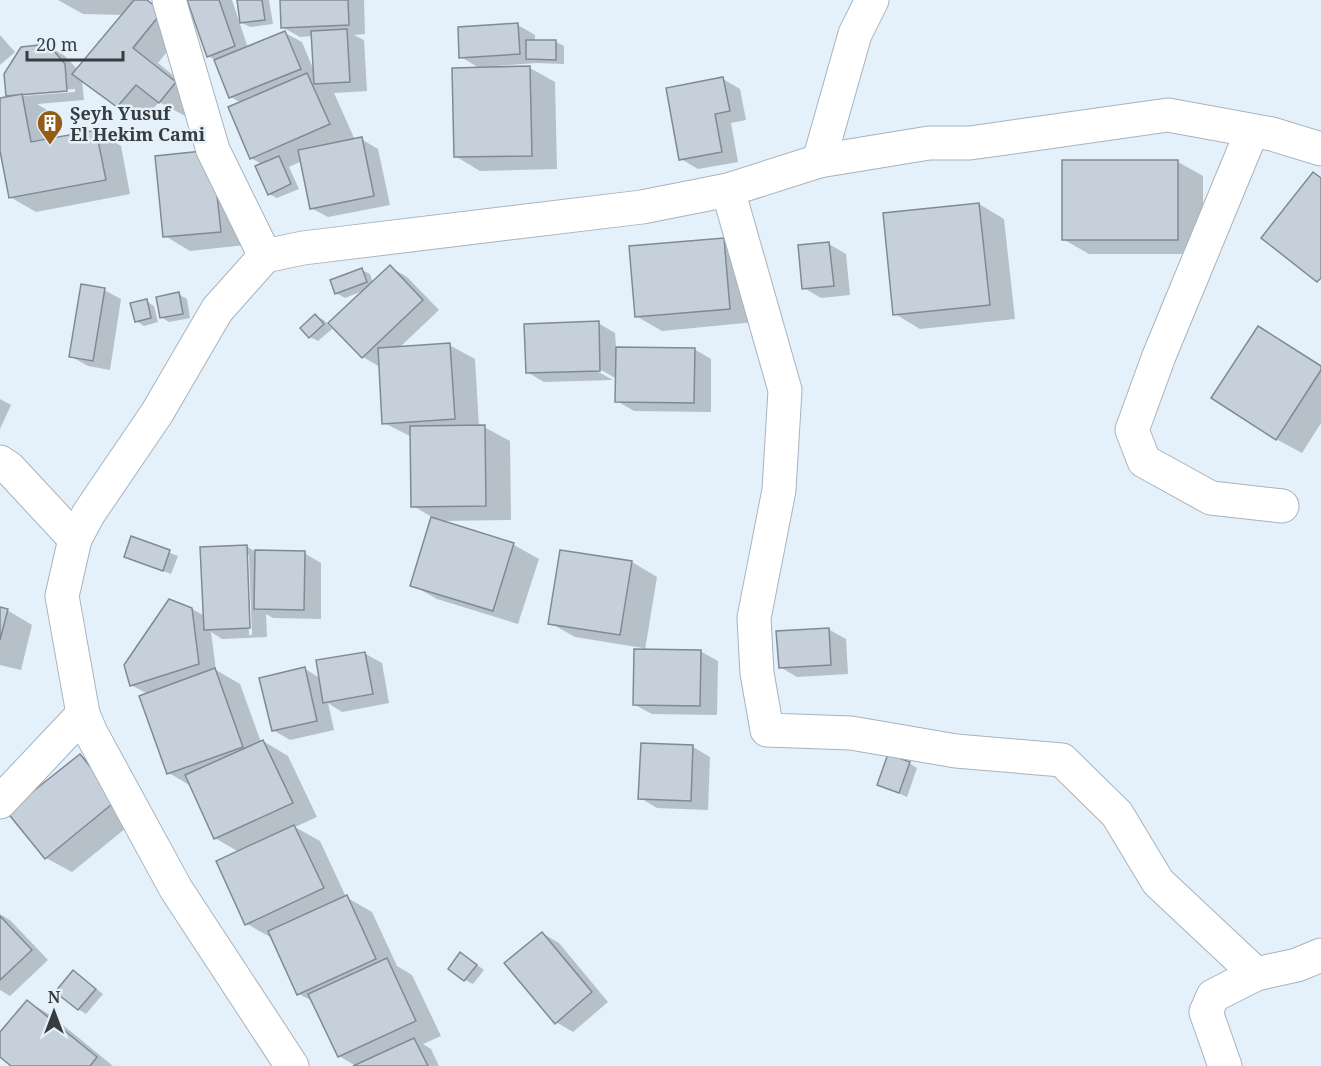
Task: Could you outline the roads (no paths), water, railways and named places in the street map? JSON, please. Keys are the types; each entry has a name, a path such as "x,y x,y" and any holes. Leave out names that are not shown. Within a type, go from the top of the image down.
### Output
{"street":[{"path":"169,0 213,150 265,256"},
{"path":"819,161 855,34 872,0"},
{"path":"292,1066 176,889 83,714 62,596 75,539 89,513 157,413 217,310 265,256 303,248 642,207 728,190 819,161 930,143 970,143 1168,116 1272,134 1321,149"},
{"path":"1252,131 1159,356 1132,430 1144,462 1211,498 1282,506"},
{"path":"728,190 785,390 779,490 754,618 757,673 767,730 851,733 956,751 1062,760 1117,814 1158,882 1256,974"},
{"path":"0,462 9,468 75,539"},
{"path":"0,802 83,714"},
{"path":"1225,1066 1206,1012 1213,996 1256,974 1297,965 1321,955"}],"place":[{"name":"Şeyh Yusuf El Hekim Cami","path":"50,146"}]}
